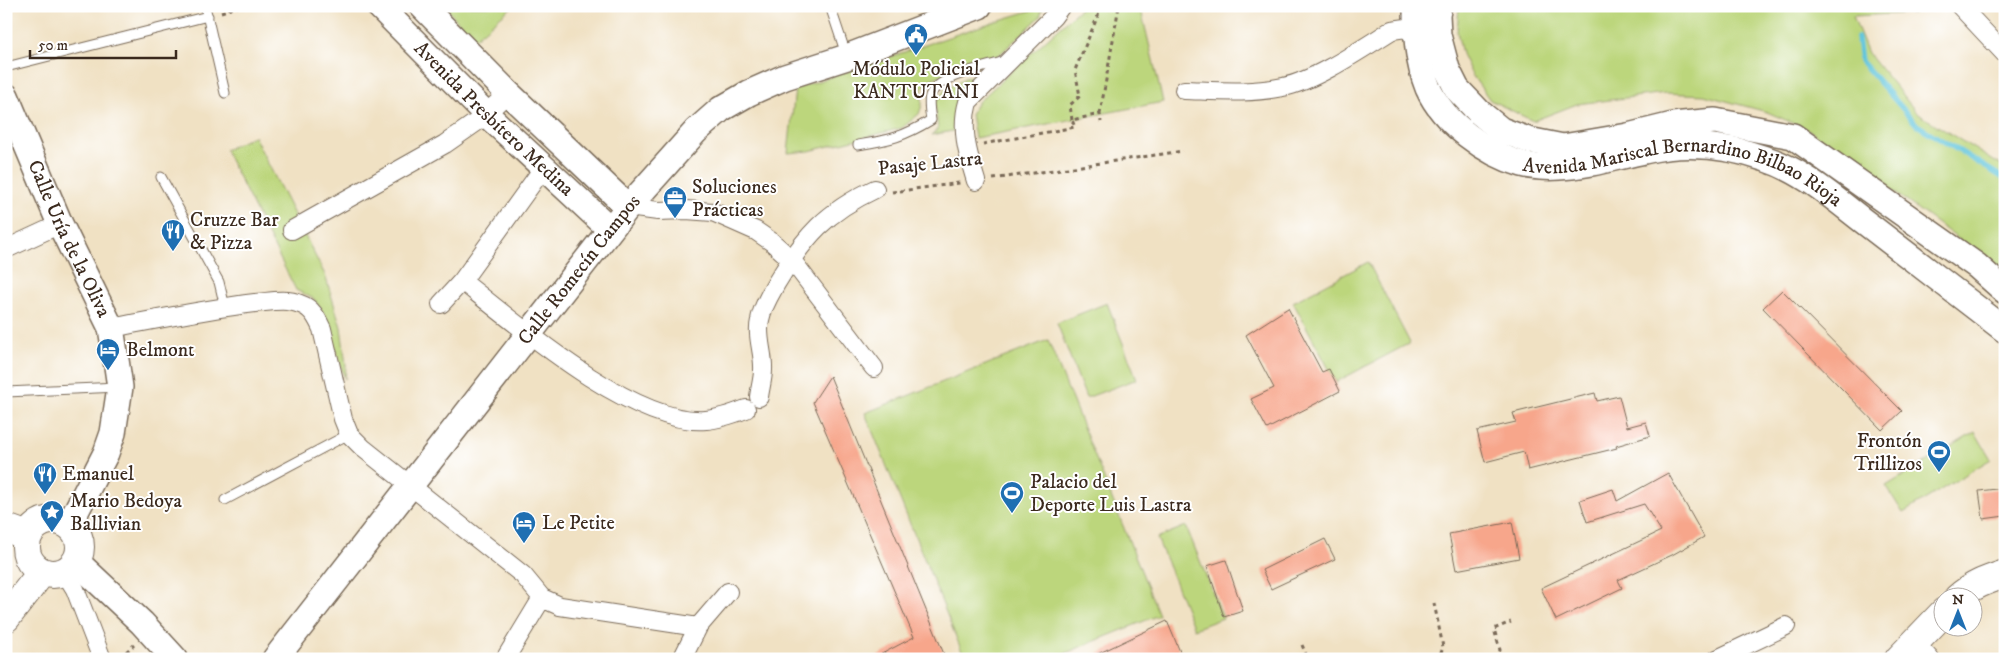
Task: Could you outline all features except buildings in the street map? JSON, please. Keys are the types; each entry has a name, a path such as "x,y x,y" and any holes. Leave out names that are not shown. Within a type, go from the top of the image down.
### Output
{"main road":[{"path":"6,618 61,568 80,545 75,531 62,521 46,520 17,532 25,544 26,553 30,561 61,568"},
{"path":"1969,588 1985,580 2005,574"},
{"path":"1915,653 1934,626"}],"street":[{"name":"Avenida Presbítero Medina","path":"422,6 508,93 628,207"},
{"name":"Calle Romecín Campos","path":"275,659 628,207 696,131 722,109 749,92 786,77 847,57 979,6"},
{"path":"976,181 965,148 964,115 968,102 1053,18 1060,6"},
{"name":"Avenida Mariscal Bernardino Bilbao Rioja","path":"1416,6 1427,36 1457,89 1479,112 1501,130 1528,140 1563,147 1628,136 1673,125 1715,121 1793,136 1977,266 2005,291"},
{"name":"Avenida Mariscal Bernardino Bilbao Rioja","path":"1439,6 1437,16 1427,36 1420,65 1436,102 1459,129 1486,148 1522,164 1558,167 1595,163 1646,150 1689,144 1730,148 1769,160 1810,181 2005,330"},
{"path":"1960,6 2005,54"},
{"name":"Avenida Presbítero Medina","path":"384,8 485,113 610,230"},
{"path":"1184,90 1242,92 1285,87 1319,73 1392,30 1406,28 1427,36"},
{"path":"292,230 445,144 467,130 508,93"},
{"name":"Calle Uría de la Oliva","path":"6,96 60,224 111,328 120,387 112,433 106,453 69,525"},
{"path":"441,304 462,281 544,167"},
{"name":"Pasaje Lastra","path":"759,396 763,369 759,339 760,320 770,295 791,259 809,235 826,218 842,206 875,189"},
{"path":"628,207 658,211 686,210 713,212 756,231 791,259 874,368"},
{"path":"6,249 60,224"},
{"path":"462,281 529,334 575,367 613,391 638,403 664,414 704,420 724,417 746,410"},
{"path":"111,328 225,306 291,301 302,304 313,313 322,328 343,419 349,434 363,448 522,575 542,598 560,606 698,627"},
{"path":"61,568 75,589 102,659"},
{"path":"61,568 142,624 175,659"},
{"path":"682,659 698,627 728,592"},
{"path":"505,659 542,598"},
{"path":"1717,659 1786,626"}],"lane":[{"path":"205,6 225,93"},
{"path":"830,6 847,57"},
{"path":"6,67 208,16"},
{"path":"858,145 892,140 915,130 931,120 929,97 938,84 962,74 1012,60"},
{"path":"161,177 219,282 225,306"},
{"path":"6,392 120,387"},
{"path":"225,500 349,434"}],"path":[{"path":"208,16 240,6"},
{"path":"965,148 1075,127 1070,106 1080,96 1075,70 1102,6"},
{"path":"1101,122 1100,114 1119,6"},
{"path":"1072,120 1100,114"},
{"name":"Pasaje Lastra","path":"875,189 890,192 1183,151"},
{"path":"1434,603 1442,647 1438,659"},
{"path":"1497,659 1500,650 1494,629 1511,622"},
{"path":"1302,645 1308,659"}],"green space":[{"path":"444,6 513,6 474,39"},
{"path":"1140,6 1163,102 975,138 971,114 978,102 1082,7"},
{"path":"1459,6 1910,6 1914,13 1853,16 1868,53 1917,113 2005,168 2005,273 1809,130 1767,112 1704,95 1666,93 1577,104 1533,121 1490,100 1472,75 1462,54 1457,32"},
{"path":"1043,7 1040,17 999,55 931,79 922,88 922,105 919,114 902,128 809,151 788,153 795,89"},
{"path":"991,70 969,89 960,101 957,109 958,130 931,135 938,129 935,104 946,88 965,78"},
{"path":"254,136 325,275 341,327 346,365 345,379 324,314 314,299 296,290 225,150"},
{"path":"1368,262 1410,343 1336,382 1293,302"},
{"path":"1107,303 1137,379 1086,398 1057,323"},
{"name":"Palacio del Deporte Luis Lastra","path":"1048,340 1159,615 1051,659 965,659 865,413"},
{"name":"Frontón Trillizos","path":"1975,432 1991,459 1903,513 1886,486"},
{"path":"1186,526 1223,618 1194,629 1157,538"}],"waterway":[{"path":"1858,38 1861,61 1917,125 2005,179"}],"place":[{"name":"Módulo Policial KANTUTANI","path":"916,56"},
{"name":"Soluciones Prácticas","path":"675,219"},
{"name":"Cruzze Bar & Pizza","path":"173,252"},
{"name":"Belmont","path":"108,371"},
{"name":"Frontón Trillizos","path":"1939,473"},
{"name":"Emanuel","path":"45,495"},
{"name":"Palacio del Deporte Luis Lastra","path":"1012,514"},
{"name":"Mario Bedoya Ballivian","path":"52,533"},
{"name":"Le Petite","path":"524,544"}]}
